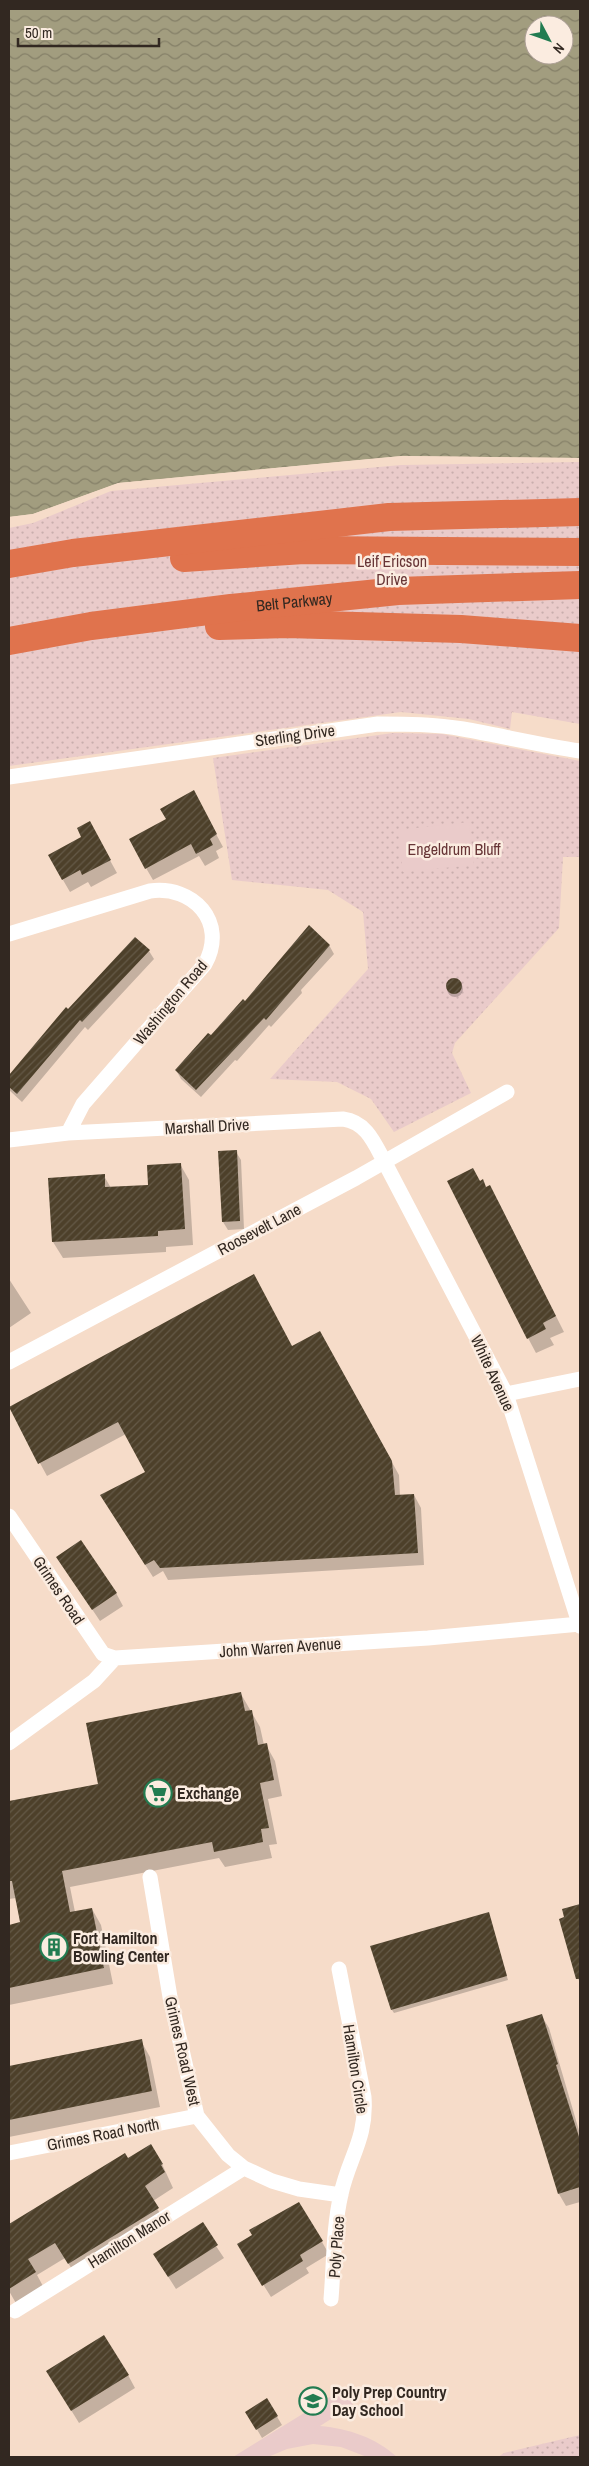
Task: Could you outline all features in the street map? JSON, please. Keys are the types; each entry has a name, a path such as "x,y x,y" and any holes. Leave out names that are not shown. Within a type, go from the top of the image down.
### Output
{"highway":[{"path":"9,564 73,553 389,517 580,512"},
{"path":"9,579 137,562 304,550 580,552"},
{"name":"Belt Parkway","path":"9,641 91,626 221,609 398,591 580,585"},
{"path":"9,648 118,633 287,624 461,629 580,638"}],"street":[{"name":"Sterling Drive","path":"9,777 378,724 421,724 462,728 512,740 580,751"},
{"name":"Washington Road","path":"9,934 150,891 164,889 180,892 192,898 208,920 212,933 211,948 205,964 83,1104 68,1132"},
{"name":"Roosevelt Lane","path":"9,1362 384,1161 507,1092"},
{"name":"Marshall Drive","path":"9,1140 68,1132 343,1119 354,1120 366,1131 384,1161"},
{"name":"White Avenue","path":"384,1161 506,1394 580,1625"},
{"path":"506,1394 580,1379"},
{"name":"Grimes Road","path":"9,1516 103,1654 115,1658"},
{"name":"John Warren Avenue","path":"115,1658 428,1638 580,1625"},
{"path":"9,1742 94,1681 115,1658"},
{"name":"Grimes Road West","path":"150,1877 170,1996 197,2116 228,2155 244,2168 272,2181 341,2195"},
{"name":"Hamilton Circle","path":"339,1969 364,2097 365,2118 362,2134 341,2195"},
{"name":"Grimes Road North","path":"9,2153 197,2116"},
{"name":"Hamilton Manor","path":"15,2311 244,2168"},
{"name":"Poly Place","path":"331,2299 337,2218 341,2195"}],"green space":[{"name":"Leif Ericson Drive","path":"580,462 580,724 512,712 510,729 469,719 401,712 9,766 9,528 33,523 111,491 401,465"},
{"name":"Engeldrum Bluff","path":"393,733 442,734 580,761 580,857 563,857 559,928 455,1043 452,1053 471,1093 394,1132 371,1099 337,1082 270,1079 368,969 363,912 328,890 232,880 213,758"},
{"path":"469,822 474,865 403,872 398,830"},
{"path":"343,2389 353,2405 320,2426 341,2429 371,2439 397,2457 367,2457 341,2447 313,2444 287,2449 268,2457 233,2457"},
{"path":"580,2435 580,2457 498,2457 504,2453"}],"water":[{"path":"9,9 580,9 580,458 402,456 119,483 33,514 9,517"}],"pier":[{"path":"402,456 580,458 580,460 402,459 119,485 34,517 9,520 9,517 33,514 118,483"}],"building":[{"path":"194,790 217,834 210,839 213,845 196,854 191,844 145,869 129,839 166,819 160,809"},
{"path":"90,821 111,860 82,875 80,870 62,880 48,855 81,837 77,828"},
{"path":"309,925 330,945 266,1020 264,1018 196,1090 175,1070 208,1033 211,1035 243,999 245,1001"},
{"path":"135,937 150,950 82,1022 80,1020 17,1094 9,1087 9,1075 66,1007 68,1009"},
{"path":"454,978 460,980 462,986 460,992 454,994 448,992 446,986 448,980"},
{"path":"237,1150 240,1221 222,1222 218,1151"},
{"path":"181,1163 185,1229 158,1231 158,1236 52,1242 48,1178 105,1174 105,1187 148,1185 147,1165"},
{"path":"473,1168 480,1181 483,1179 486,1187 490,1185 556,1316 543,1323 546,1329 527,1339 447,1181"},
{"path":"254,1274 292,1346 320,1331 392,1461 395,1495 414,1494 418,1553 160,1568 154,1560 145,1565 100,1495 145,1472 118,1422 38,1464 9,1407"},
{"path":"81,1540 117,1593 92,1610 56,1557"},
{"name":"Exchange","path":"241,1692 245,1711 252,1710 258,1745 267,1743 274,1780 260,1783 269,1828 261,1829 263,1842 214,1852 212,1842 62,1871 70,1912 92,1908 104,1968 9,1988 9,1925 20,1922 12,1881 9,1881 9,1801 98,1784 86,1723"},
{"path":"580,1904 580,1979 576,1979 559,1919 564,1917 562,1909"},
{"path":"489,1912 507,1976 391,2010 370,1946"},
{"path":"542,2014 580,2140 580,2187 558,2194 506,2025"},
{"path":"142,2039 152,2091 9,2120 9,2066"},
{"path":"151,2144 163,2164 161,2165 165,2172 145,2186 159,2208 68,2264 55,2243 28,2259 36,2272 9,2289 9,2224 125,2153 128,2158"},
{"path":"299,2202 323,2241 300,2255 303,2261 262,2286 237,2244 252,2235 249,2230"},
{"path":"203,2222 218,2245 168,2277 153,2254"},
{"path":"104,2335 129,2375 71,2411 46,2371"},
{"path":"267,2398 278,2416 256,2430 245,2412"}],"place":[{"name":"Exchange","path":"158,1793"},
{"name":"Fort Hamilton Bowling Center","path":"54,1947"},
{"name":"Poly Prep Country Day School","path":"313,2401"}]}
